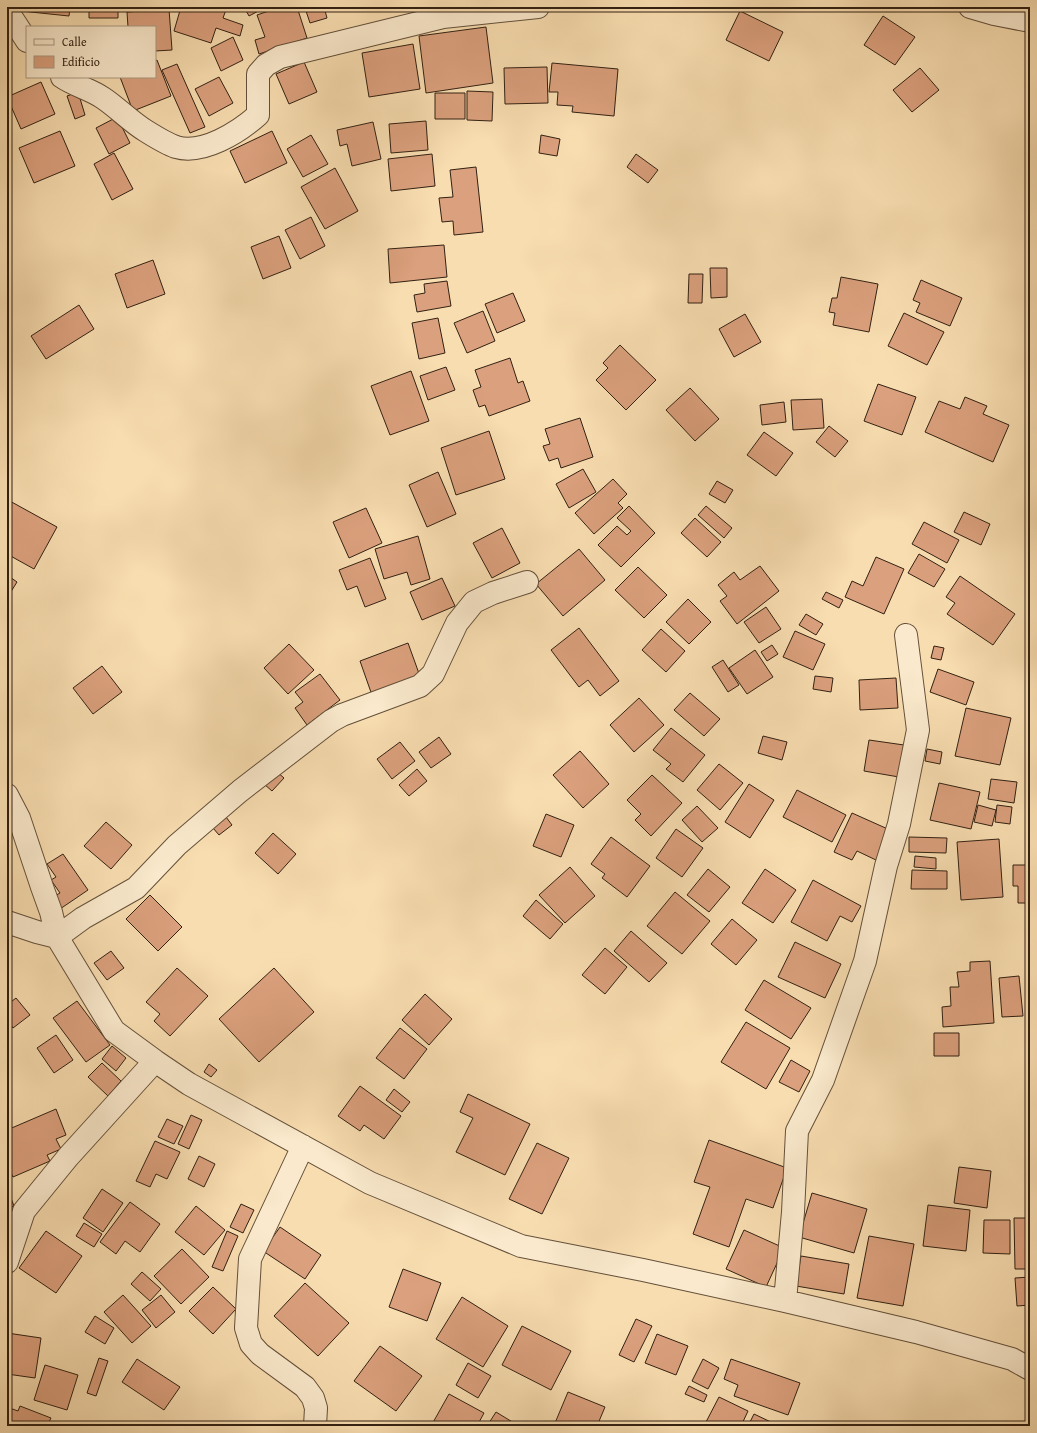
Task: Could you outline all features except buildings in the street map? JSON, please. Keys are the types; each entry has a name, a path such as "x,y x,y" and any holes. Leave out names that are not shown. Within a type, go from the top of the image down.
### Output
{"street":[{"path":"9,7 10,15 26,39"},
{"path":"63,78 70,83 102,97 146,131 176,147 194,149 215,142 243,128 258,115 258,74 266,65 280,57 443,17 538,7"},
{"path":"970,7 994,14 1030,21"},
{"path":"7,922 36,932 57,937 83,918 136,888 177,845 240,791 331,721 342,715 420,686 432,674 457,623 474,602 493,593 527,582"},
{"path":"785,1301 798,1131 823,1080 865,961 886,866 899,824 918,730 906,635"},
{"path":"7,795 19,818 51,912 57,937 78,975 114,1031 189,1084 370,1183 521,1246 643,1270 785,1301 916,1332 1012,1359 1030,1369"},
{"path":"7,1262 24,1211 68,1157 155,1061"},
{"path":"303,1146 250,1260 246,1328 251,1344 260,1354 305,1387 313,1398 316,1408 315,1426"}]}
